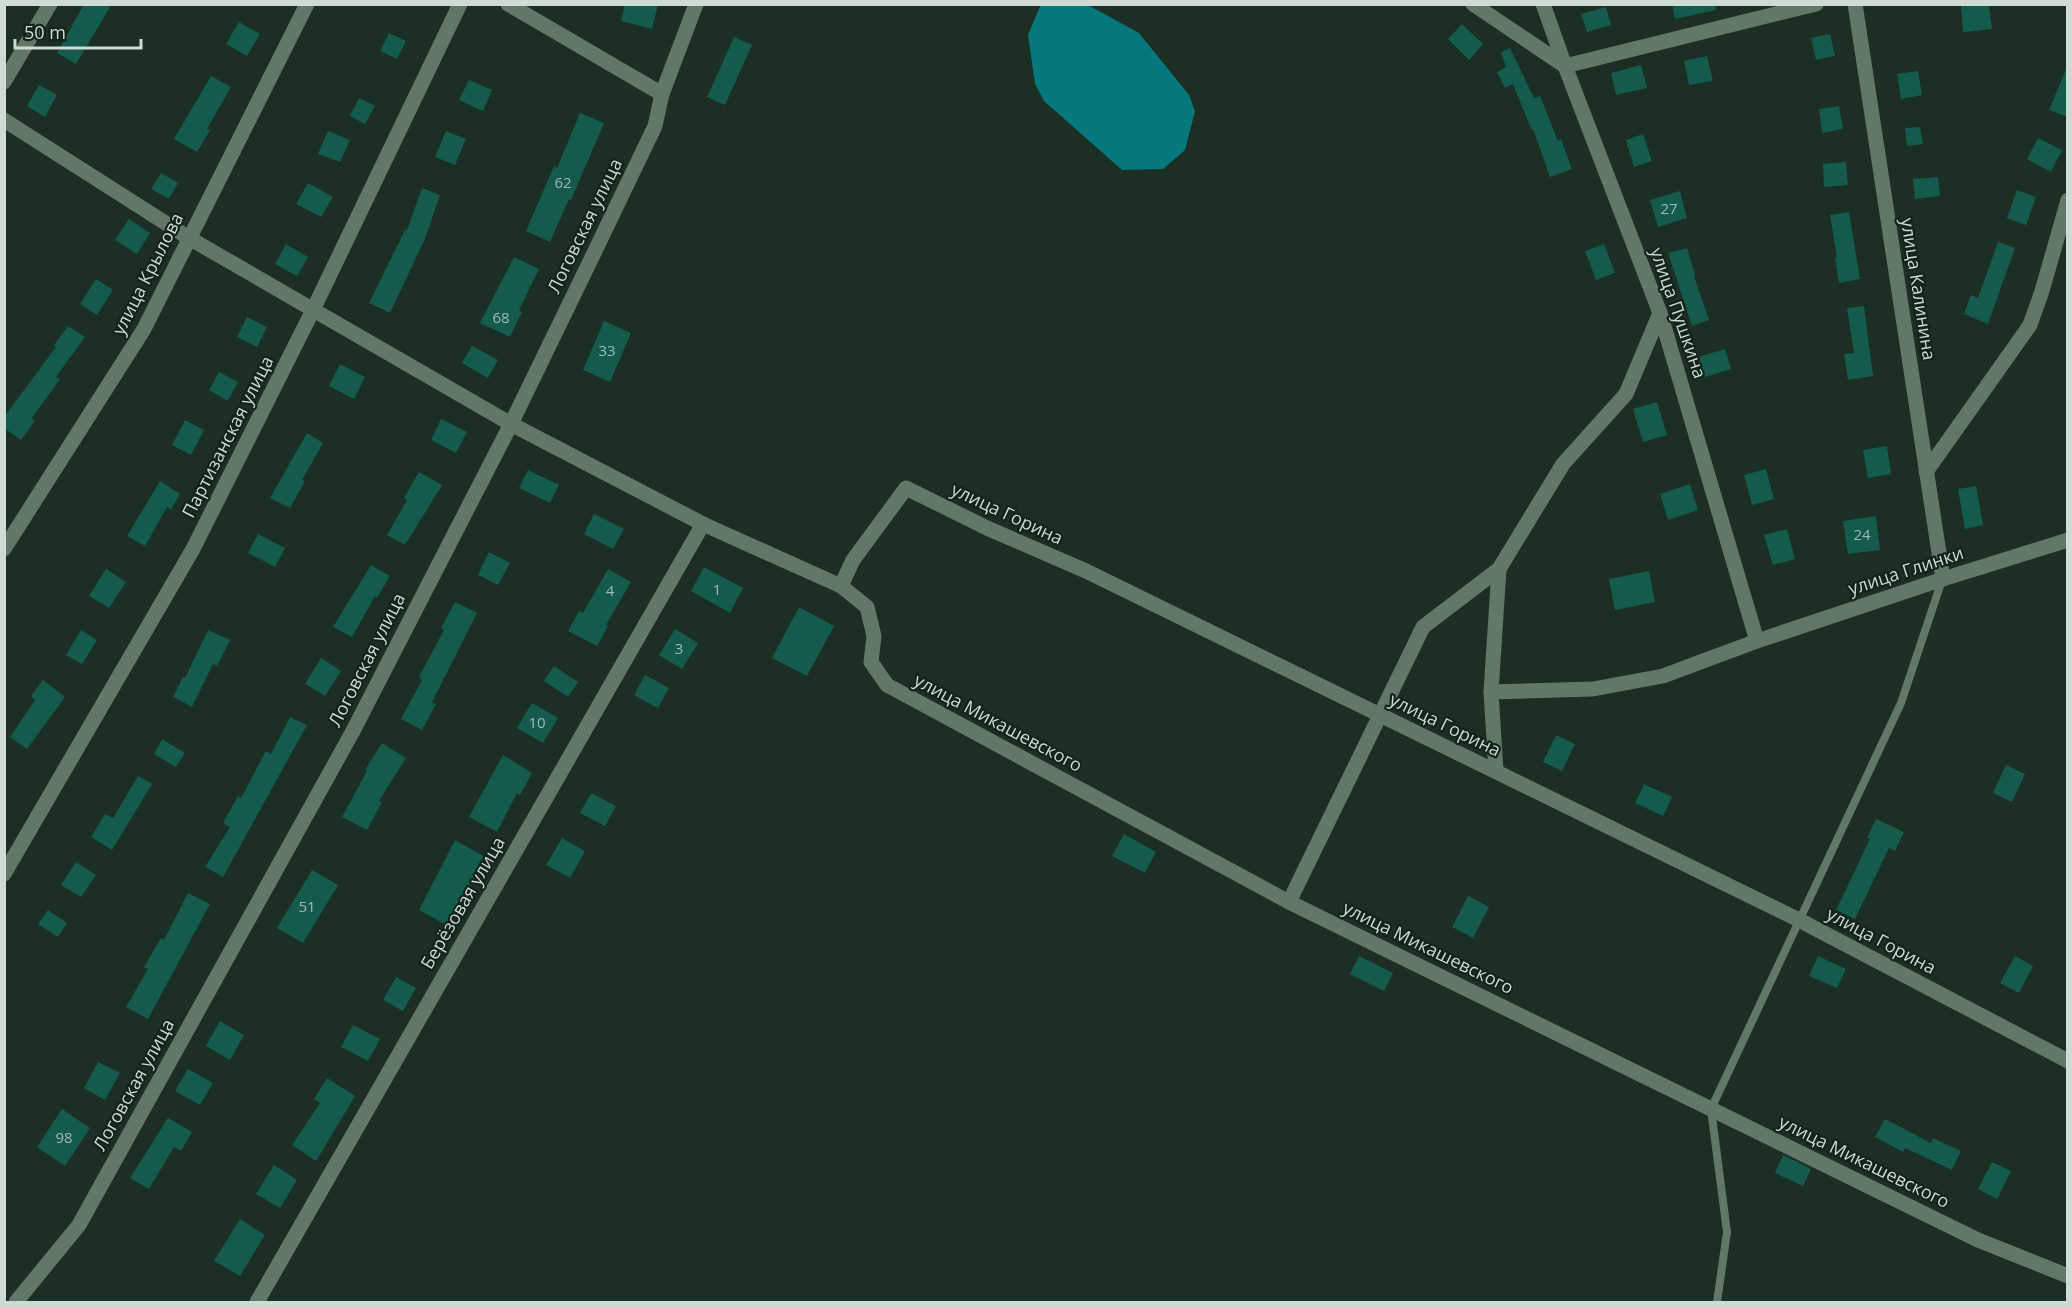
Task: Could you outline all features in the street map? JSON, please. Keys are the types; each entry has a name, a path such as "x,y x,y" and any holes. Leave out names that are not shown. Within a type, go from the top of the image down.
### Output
{"street":[{"path":"4,82 50,4"},
{"name":"улица Крылова","path":"4,549 144,329 307,4"},
{"name":"Партизанская улица","path":"4,874 194,549 313,310 460,4"},
{"path":"508,4 662,94"},
{"name":"Логовская улица","path":"16,1302 79,1225 353,731 511,424 654,126 662,94 696,4"},
{"path":"1473,4 1565,66 1816,4"},
{"name":"улица Пушкина","path":"1543,4 1660,313 1757,640"},
{"name":"улица Калинина","path":"1855,4 1943,579"},
{"name":"улица Микашевского","path":"4,120 189,238 511,424 703,524 841,586 867,607 874,636 871,662 887,685 1289,902 1978,1240 2067,1276"},
{"path":"1926,472 2030,325 2042,291 2067,200"},
{"path":"1289,902 1423,627 1498,569 1563,464 1626,394 1660,313"},
{"name":"улица Горина","path":"841,586 852,560 906,488 987,528 1086,571 1800,920 2067,1060"},
{"name":"Берёзовая улица","path":"257,1302 703,524"},
{"name":"улица Глинки","path":"1491,692 1593,689 1663,676 1757,640 2067,540"},
{"path":"1496,771 1491,692 1498,569"}],"lane":[{"path":"1717,1302 1727,1232 1711,1109 1901,703 1943,579"}],"water":[{"path":"1041,4 1088,5 1139,33 1189,95 1195,111 1185,150 1163,169 1122,170 1044,101 1035,84 1028,35"}],"building":[{"path":"84,4 112,4 76,64 57,53"},
{"path":"625,4 658,4 652,29 621,21"},
{"path":"1672,4 1715,4 1716,10 1675,19"},
{"path":"1989,4 1992,29 1963,32 1961,6"},
{"path":"1606,7 1611,25 1587,32 1581,14"},
{"path":"239,22 260,34 247,56 226,44"},
{"path":"1462,24 1483,44 1469,60 1448,39"},
{"path":"389,33 406,41 397,59 380,51"},
{"path":"1830,34 1835,56 1816,60 1811,38"},
{"path":"734,37 752,45 725,105 707,97"},
{"path":"1510,48 1534,98 1540,96 1558,141 1561,139 1572,169 1550,177 1533,129 1531,129 1513,84 1505,88 1497,72 1506,67 1501,52"},
{"path":"1707,56 1713,81 1689,85 1684,61"},
{"path":"1641,65 1647,88 1616,95 1611,73"},
{"path":"2067,67 2067,117 2049,110"},
{"path":"1918,71 1922,95 1901,99 1897,74"},
{"path":"211,76 231,87 197,152 174,139"},
{"path":"469,80 492,90 483,111 459,100"},
{"path":"39,85 57,95 45,117 27,106"},
{"path":"359,98 375,106 365,124 350,116"},
{"path":"1839,106 1843,129 1822,133 1819,109"},
{"path":"580,113 604,123 550,242 526,231 554,166 557,168"},
{"path":"1920,127 1923,144 1907,146 1905,128"},
{"path":"328,131 350,140 340,162 318,154"},
{"path":"446,131 466,139 455,165 435,157"},
{"path":"1643,134 1652,161 1634,167 1626,140"},
{"path":"2038,138 2062,150 2051,172 2027,159"},
{"path":"1846,162 1848,185 1824,187 1823,164"},
{"path":"161,173 178,183 169,199 151,189"},
{"path":"1938,177 1940,196 1915,199 1913,179"},
{"path":"308,183 333,197 321,217 296,204"},
{"path":"422,188 440,195 425,239 390,313 369,303 407,230"},
{"path":"2017,190 2036,197 2026,225 2007,218"},
{"path":"1680,191 1687,218 1658,227 1650,200"},
{"path":"1849,212 1860,279 1839,283 1830,215"},
{"path":"129,219 150,233 137,254 115,240"},
{"path":"1998,242 2015,248 1988,324 1964,314 1971,295 1978,298"},
{"path":"286,244 308,257 297,276 275,264"},
{"path":"1604,244 1615,273 1596,280 1585,251"},
{"path":"1687,248 1709,320 1692,326 1668,253"},
{"path":"514,257 539,269 519,310 522,312 510,337 480,323"},
{"path":"96,279 113,290 97,315 80,304"},
{"path":"1864,306 1873,376 1848,380 1844,354 1854,353 1847,308"},
{"path":"247,317 267,327 257,347 237,337"},
{"path":"604,321 631,333 610,382 583,370"},
{"path":"68,326 85,337 56,377 60,379 32,418 35,421 21,440 4,428 4,417 56,347 54,345"},
{"path":"472,346 498,360 488,378 462,363"},
{"path":"1725,349 1731,369 1705,377 1698,357"},
{"path":"340,364 365,377 354,399 329,386"},
{"path":"219,372 238,382 228,401 209,390"},
{"path":"1657,402 1667,435 1643,442 1633,409"},
{"path":"441,419 467,432 456,453 431,440"},
{"path":"185,420 204,430 191,455 172,445"},
{"path":"307,433 323,443 302,480 305,481 290,508 270,498"},
{"path":"1887,446 1891,474 1868,478 1863,450"},
{"path":"1766,469 1774,499 1752,505 1744,475"},
{"path":"528,470 559,485 550,503 519,488"},
{"path":"419,472 442,485 405,545 387,535 407,500 404,498"},
{"path":"160,481 180,494 171,510 167,507 145,546 127,536"},
{"path":"1690,484 1698,510 1668,520 1660,494"},
{"path":"1976,486 1983,525 1965,529 1958,489"},
{"path":"594,514 624,529 613,549 584,534"},
{"path":"1876,516 1880,550 1848,554 1843,521"},
{"path":"1787,529 1795,559 1773,565 1764,535"},
{"path":"258,534 285,548 275,567 248,553"},
{"path":"489,552 510,563 498,585 478,575"},
{"path":"371,565 390,576 377,598 375,596 352,637 333,627"},
{"path":"704,567 743,588 730,613 691,591"},
{"path":"106,569 126,582 109,608 89,596"},
{"path":"608,569 631,582 606,625 608,626 597,646 568,631 579,611 583,613"},
{"path":"1649,571 1655,602 1615,610 1609,579"},
{"path":"455,602 477,613 432,702 436,704 422,730 401,719 422,680 419,677 444,630 441,628"},
{"path":"799,607 834,626 807,676 772,658"},
{"path":"675,629 698,643 682,669 659,655"},
{"path":"81,630 97,640 82,664 66,655"},
{"path":"208,630 230,640 217,666 213,664 192,707 173,697 183,677 185,678"},
{"path":"321,658 341,671 325,696 305,684"},
{"path":"554,666 578,682 568,697 544,681"},
{"path":"645,675 669,688 658,708 634,695"},
{"path":"43,680 65,697 27,749 10,737 35,700 31,696"},
{"path":"532,703 558,718 543,743 517,728"},
{"path":"290,717 307,725 223,877 205,867 230,827 223,823 238,796 241,798 266,751 271,754"},
{"path":"1556,735 1575,744 1562,771 1543,762"},
{"path":"162,739 185,753 176,767 154,754"},
{"path":"382,743 406,758 379,801 382,802 367,830 342,817 367,771 365,770"},
{"path":"503,755 532,773 520,795 517,793 497,832 469,817"},
{"path":"2006,765 2025,774 2012,802 1993,793"},
{"path":"138,776 152,784 112,850 91,837 105,814 113,818"},
{"path":"1644,784 1672,797 1663,816 1635,803"},
{"path":"591,793 616,806 605,826 580,813"},
{"path":"1876,819 1904,832 1895,851 1889,848 1855,919 1836,910 1870,839 1867,838"},
{"path":"1124,834 1156,852 1145,873 1112,856"},
{"path":"562,838 585,851 570,878 546,865"},
{"path":"455,840 485,857 448,926 419,910"},
{"path":"76,862 96,875 81,897 61,885"},
{"path":"312,870 338,885 303,943 277,928"},
{"path":"188,893 210,904 148,1019 126,1007 148,969 144,967 161,938 164,940"},
{"path":"1468,896 1489,907 1473,938 1452,927"},
{"path":"48,910 67,923 58,937 38,924"},
{"path":"1359,956 1393,973 1384,991 1350,974"},
{"path":"1818,956 1846,969 1837,988 1809,976"},
{"path":"2015,956 2033,966 2019,993 2000,983"},
{"path":"396,977 416,988 403,1011 383,1000"},
{"path":"220,1021 244,1035 230,1060 206,1046"},
{"path":"353,1025 380,1039 368,1061 341,1047"},
{"path":"98,1062 120,1073 105,1100 84,1088"},
{"path":"188,1069 213,1083 200,1105 175,1091"},
{"path":"327,1078 355,1096 316,1161 292,1145 320,1103 314,1099"},
{"path":"62,1109 90,1128 65,1166 37,1147"},
{"path":"168,1118 192,1132 181,1151 174,1147 149,1189 130,1178"},
{"path":"1885,1119 1931,1143 1933,1138 1961,1151 1952,1170 1905,1148 1903,1152 1875,1137"},
{"path":"1783,1155 1811,1169 1803,1186 1775,1173"},
{"path":"1992,1162 2011,1171 1997,1199 1978,1189"},
{"path":"274,1165 297,1180 280,1208 256,1194"},
{"path":"240,1219 265,1235 240,1276 214,1261"}]}
